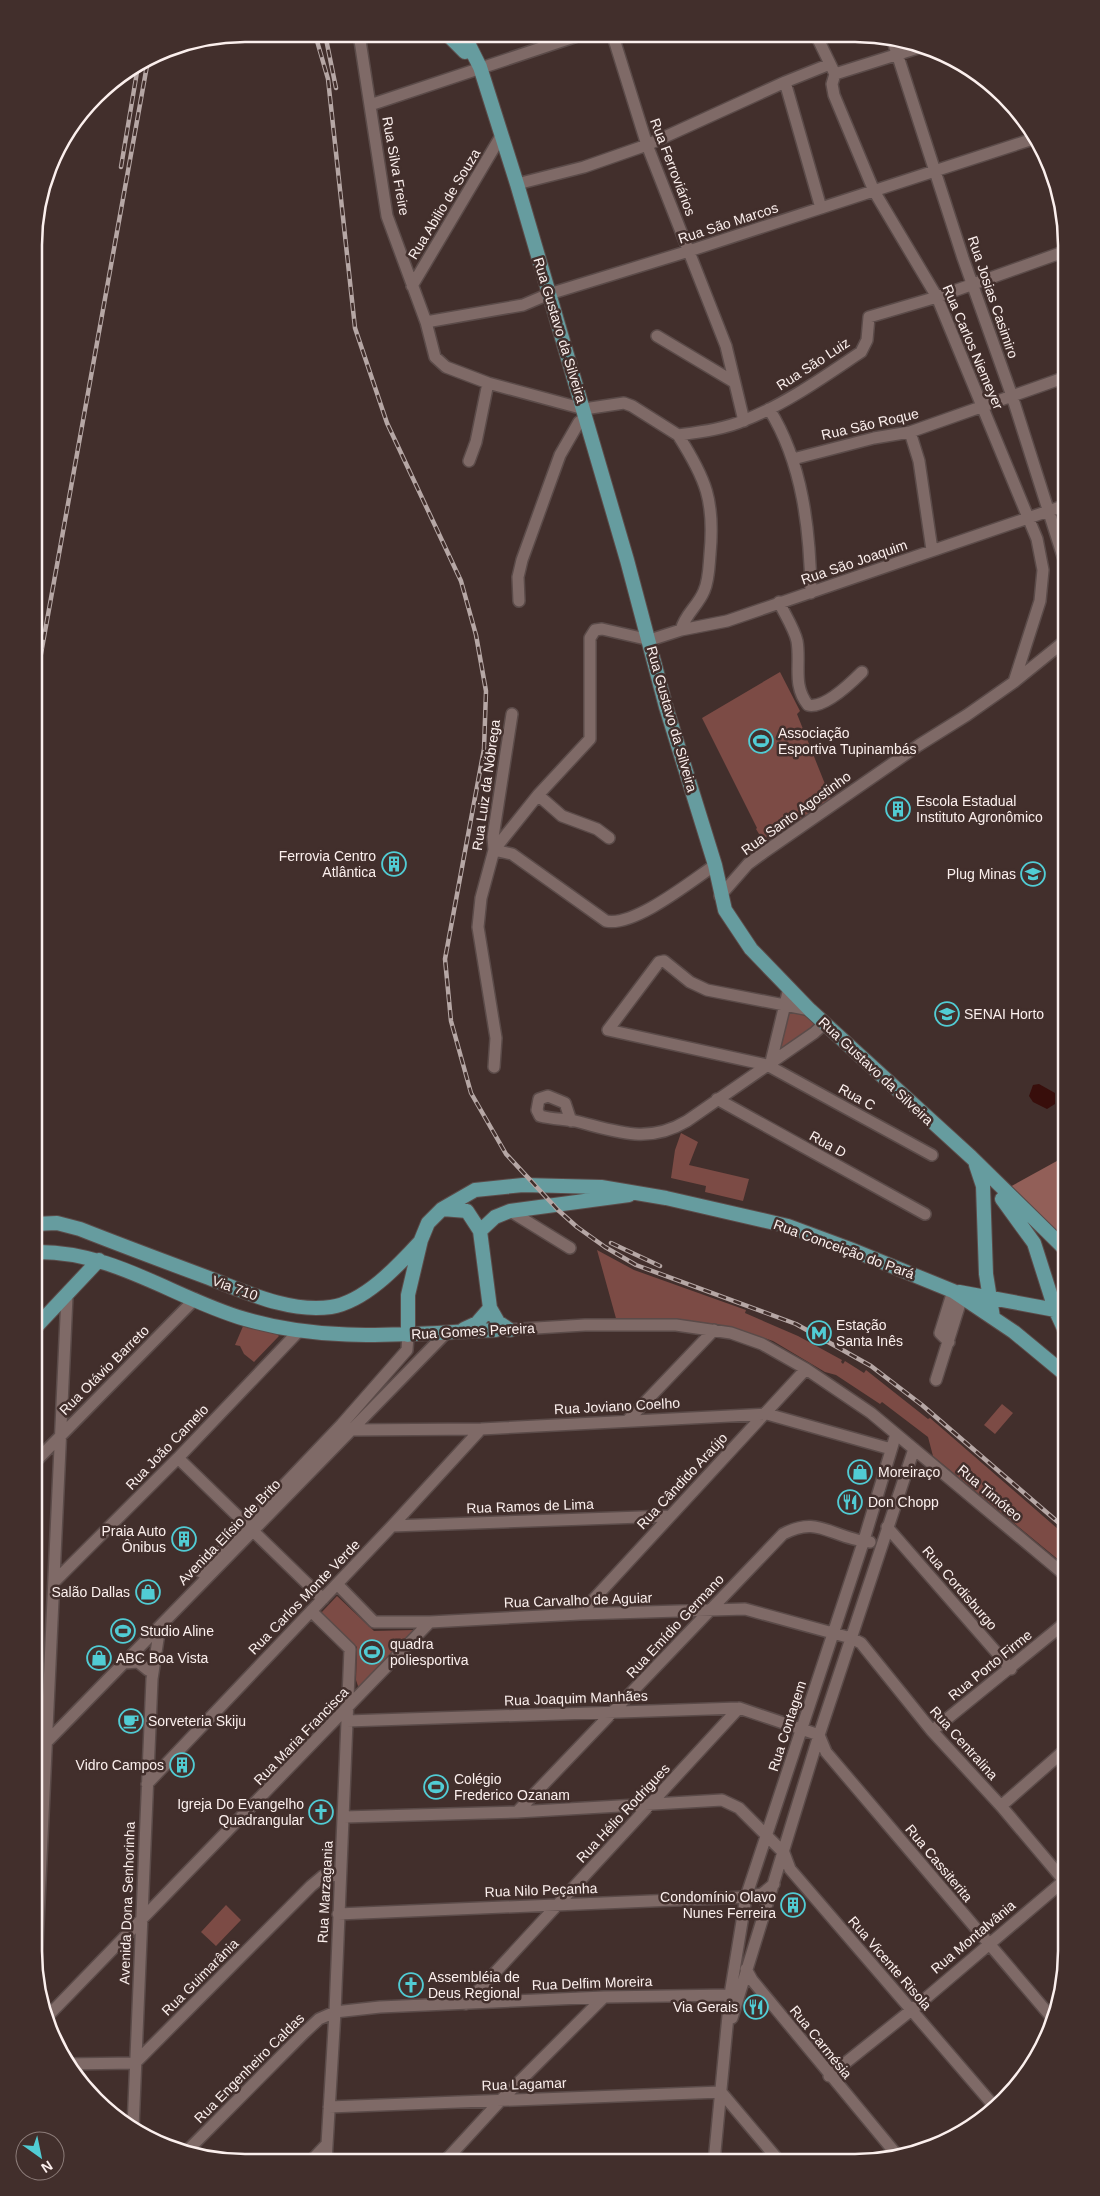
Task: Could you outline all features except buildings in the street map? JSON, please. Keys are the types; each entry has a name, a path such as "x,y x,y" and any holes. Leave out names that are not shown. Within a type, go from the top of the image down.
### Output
{"main road":[{"name":"Rua Gustavo da Silveira","path":"455,42 480,67"},
{"name":"Rua Gustavo da Silveira","path":"468,42 480,67 517,184 650,640 666,707 715,866 720,896 725,910 750,949 810,1010 975,1162 1058,1242"},
{"path":"975,1162 983,1186 985,1202 986,1274 993,1317"},
{"path":"975,1162 1034,1243 1058,1305"},
{"name":"Rua Conceição do Pará","path":"442,1209 475,1190 523,1185 602,1186 640,1192 788,1226 958,1294 993,1317 1058,1369"},
{"path":"480,1231 495,1217 510,1211 640,1192"},
{"path":"408,1335 408,1295 421,1240 428,1223 442,1209 467,1211 480,1231 490,1308 503,1330"},
{"name":"Via 710","path":"42,1224 57,1223 80,1229 277,1303 312,1307 330,1307 347,1302 377,1284 401,1263 421,1240"},
{"name":"Rua Gomes Pereira","path":"42,1252 75,1253 99,1260 148,1277 244,1319 298,1332 381,1336 503,1330"},
{"path":"42,1321 99,1260"},
{"path":"958,1294 976,1284 986,1274"},
{"path":"958,1294 989,1297 1058,1310"},
{"path":"461,1331 477,1323 490,1308"}],"street":[{"name":"Rua Silva Freire","path":"360,42 387,216 426,322 435,357 446,367 488,383"},
{"path":"370,104 558,42"},
{"name":"Rua Ferroviários","path":"615,42 647,146 726,346 744,421"},
{"name":"Rua Carlos Niemeyer","path":"819,42 832,69 834,95 874,191 937,297 1037,539 1043,570 1040,601 1014,682"},
{"name":"Rua Josias Casimiro","path":"895,46 972,283 1012,396 1058,542"},
{"path":"517,184 584,167 647,146 785,82 910,50"},
{"path":"785,82 821,208"},
{"name":"Rua Abilio de Souza","path":"412,286 501,136"},
{"name":"Rua São Marcos","path":"426,322 523,305 549,294 689,251 1028,141"},
{"name":"Rua São Luiz","path":"678,435 744,421 769,409 861,352 867,340 868,318 937,297 1058,254"},
{"path":"657,336 734,382"},
{"name":"Rua São Roque","path":"793,459 874,438 910,432 1058,381"},
{"path":"469,461 476,442 488,383 584,414 624,403 640,410 678,435 704,482 711,502 712,519 708,578 704,591 686,616 681,630"},
{"path":"769,409 778,424 793,459 811,553 812,593"},
{"path":"519,601 518,577 522,560 560,455 584,414"},
{"path":"910,432 921,469 932,550"},
{"name":"Rua São Joaquim","path":"650,640 681,630 728,621 1058,508"},
{"path":"779,602 796,641 800,693 808,705 816,705 844,690 862,672"},
{"path":"650,640 602,629 592,632 590,739 538,795 494,850 512,854 606,921 614,923 640,914 715,866"},
{"name":"Rua Santo Agostinho","path":"720,896 748,864 762,853 1014,682 1058,646"},
{"name":"Rua Luiz da Nóbrega","path":"494,1066 496,1038 478,927 481,898 494,850 493,837 512,714"},
{"path":"538,795 562,816 597,829 609,838"},
{"name":"Rua C","path":"785,1006 707,990 690,982 664,961 658,962 608,1030 769,1064 932,1155"},
{"path":"769,1064 789,988"},
{"path":"785,1006 810,1010"},
{"path":"572,1121 625,1134 664,1132 687,1121 814,1033 825,1023"},
{"name":"Rua D","path":"717,1099 924,1214"},
{"path":"510,1211 570,1248"},
{"path":"936,1380 949,1342 940,1333 958,1294"},
{"path":"42,1842 55,1581 66,1296"},
{"name":"Rua Otávio Barreto","path":"42,1455 195,1299"},
{"name":"Rua Gomes Pereira","path":"503,1330 585,1325 676,1325 714,1330 754,1341 806,1369 872,1413 896,1434"},
{"path":"628,1420 714,1330"},
{"name":"Rua João Camelo","path":"55,1581 178,1458 298,1332"},
{"name":"Avenida Elísio de Brito","path":"42,1744 153,1630 345,1427 447,1332"},
{"name":"Avenida Elísio de Brito","path":"345,1427 407,1350 408,1335"},
{"name":"Rua Cândido Araújo","path":"580,1614 669,1516 767,1414 806,1369"},
{"name":"Rua Joviano Coelho","path":"345,1427 481,1429 767,1414 891,1449"},
{"name":"Rua Carlos Monte Verde","path":"147,1784 392,1526 481,1429"},
{"name":"Rua Timóteo","path":"896,1434 1058,1569"},
{"name":"Rua Contagem","path":"715,2154 730,1995 740,1938 740,1924 746,1897 759,1863 864,1540 896,1434"},
{"name":"Rua Contagem","path":"727,2031 784,1853 819,1735 914,1449"},
{"path":"178,1458 323,1599"},
{"name":"Rua Ramos de Lima","path":"392,1526 669,1516"},
{"name":"Rua Emídio Germano","path":"517,1812 616,1711 783,1534 798,1526 810,1525 857,1540 881,1545"},
{"name":"Rua Cordisburgo","path":"887,1527 1010,1669"},
{"name":"Rua Carvalho de Aguiar","path":"337,1584 374,1622 430,1622 580,1614 745,1609 833,1633"},
{"name":"Rua Marzagania","path":"311,1611 350,1649 335,2012 326,2154"},
{"name":"Rua Maria Francisca","path":"52,2012 348,1715 430,1622"},
{"name":"Rua Porto Firme","path":"932,1731 1058,1629"},
{"name":"Avenida Elísio de Brito","path":"42,1740 125,1662 153,1630"},
{"name":"Avenida Dona Senhorinha","path":"133,2119 153,1630"},
{"name":"Rua Centralina","path":"833,1633 861,1643 932,1731 1001,1806 1058,1873"},
{"path":"125,1662 138,1662 150,1675"},
{"name":"Rua Joaquim Manhães","path":"348,1715 740,1708 802,1729"},
{"name":"Rua Hélio Rodrigues","path":"466,2004 740,1708"},
{"path":"802,1729 819,1735"},
{"name":"Rua Cassiterita","path":"819,1735 826,1752 1048,2013"},
{"path":"1001,1806 1058,1756"},
{"name":"Rua Vicente Risola","path":"344,1817 517,1812 650,1806 722,1800 730,1802 739,1808 784,1853 790,1869 990,2101"},
{"path":"759,1863 768,1870 778,1870"},
{"name":"Rua Guimarânia","path":"136,2063 311,1886 323,1876 340,1875"},
{"name":"Rua Nilo Peçanha","path":"338,1914 746,1897 762,1894 774,1884"},
{"name":"Rua Montalvânia","path":"829,2076 1058,1887"},
{"name":"Rua Carmésia","path":"740,1938 743,1963 747,1972 829,2076 893,2150"},
{"name":"Rua Delfim Moreira","path":"335,2012 380,2007 604,1997 730,1995"},
{"path":"452,2154 501,2100 604,1997"},
{"name":"Rua Engenheiro Caldas","path":"191,2147 314,2023 335,2012"},
{"path":"78,2064 136,2063"},
{"path":"721,2092 773,2154"},
{"name":"Rua Lagamar","path":"329,2107 721,2092"},
{"path":"318,2154 326,2145"}],"shaded area":[{"name":"Associação Esportiva Tupinambás","path":"780,672 800,711 797,714 831,799 764,842 702,718"},
{"path":"790,1012 809,1016 816,1023 776,1055"},
{"path":"1039,1084 1055,1093 1055,1104 1047,1109 1033,1102 1029,1096 1033,1085"},
{"path":"681,1133 698,1142 689,1165 749,1179 743,1201 705,1192 706,1186 671,1178 675,1150"},
{"path":"1058,1160 1058,1235 1008,1188"},
{"path":"597,1250 634,1270 746,1310 745,1313 798,1336 842,1360 843,1364 845,1361 864,1373 866,1370 928,1419 930,1418 1058,1529 1058,1559 933,1456 928,1437 882,1402 880,1404 836,1375 825,1372 773,1341 737,1329 617,1322"},
{"path":"244,1324 275,1332 279,1336 254,1362 244,1354 240,1346 235,1345"},
{"path":"1002,1404 1013,1413 995,1434 984,1425"},
{"path":"337,1596 374,1631 414,1630 359,1689 356,1680 357,1647 321,1613"},
{"path":"226,1905 241,1920 216,1946 201,1932"}],"railway":[{"path":"317,42 328,79 355,328 387,423 461,581 476,635 486,691 484,749 445,959 451,1021 471,1093 506,1154 558,1210 577,1227 605,1247 636,1265 796,1324 871,1366 922,1405 1058,1522"},
{"path":"327,42 336,88"},
{"path":"42,648 146,69"},
{"path":"121,167 137,75"},
{"path":"611,1243 660,1266"}],"place":[{"name":"Associação Esportiva Tupinambás","path":"761,741"},
{"name":"Escola Estadual Instituto Agronômico","path":"898,809"},
{"name":"Ferrovia Centro Atlântica","path":"394,864"},
{"name":"Plug Minas","path":"1033,874"},
{"name":"SENAI Horto","path":"947,1014"},
{"name":"Estação Santa Inês","path":"819,1333"},
{"name":"Moreiraço","path":"860,1472"},
{"name":"Don Chopp","path":"850,1502"},
{"name":"Praia Auto Ônibus","path":"184,1539"},
{"name":"Salão Dallas","path":"148,1592"},
{"name":"Studio Aline","path":"123,1631"},
{"name":"quadra poliesportiva","path":"372,1652"},
{"name":"ABC Boa Vista","path":"99,1658"},
{"name":"Sorveteria Skiju","path":"131,1721"},
{"name":"Vidro Campos","path":"182,1765"},
{"name":"Colégio Frederico Ozanam","path":"436,1787"},
{"name":"Igreja Do Evangelho Quadrangular","path":"321,1812"},
{"name":"Condomínio Olavo Nunes Ferreira","path":"793,1905"},
{"name":"Assembléia de Deus Regional","path":"411,1985"},
{"name":"Via Gerais","path":"756,2007"}]}
